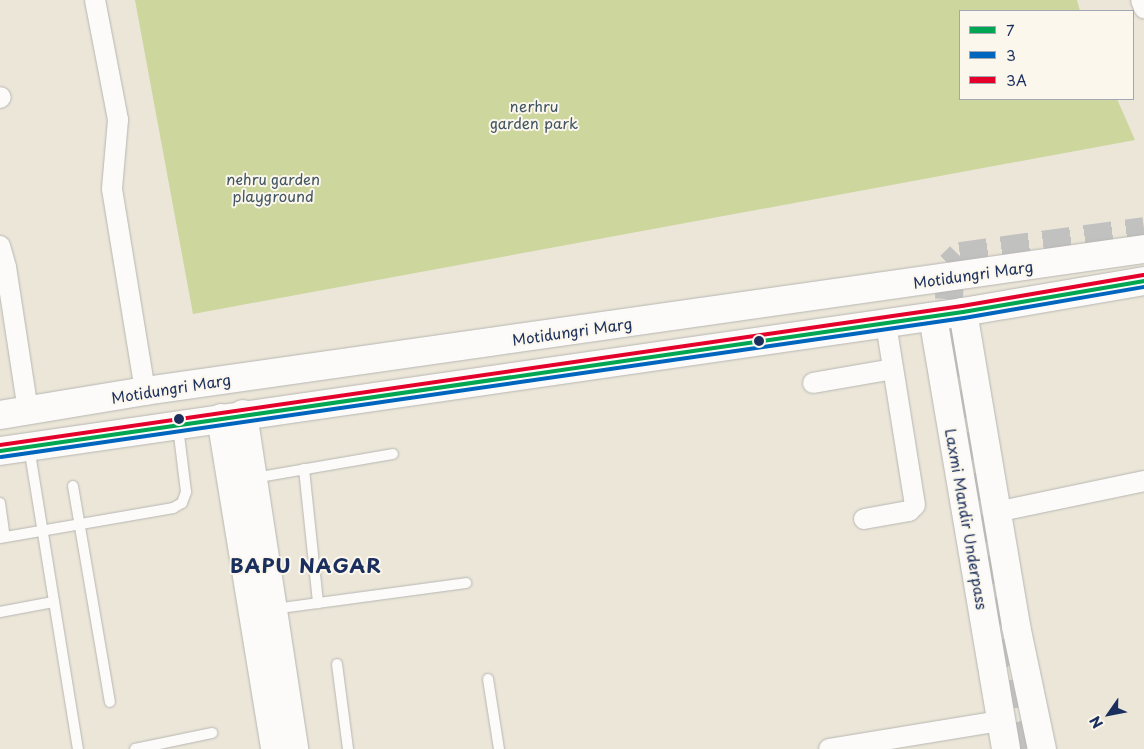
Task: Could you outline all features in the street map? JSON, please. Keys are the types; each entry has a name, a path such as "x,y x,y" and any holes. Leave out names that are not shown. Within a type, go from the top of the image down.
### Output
{"main road":[{"name":"Motidungri Marg","path":"0,415 144,391 1144,250"},
{"path":"0,451 232,416 933,317 1144,281"},
{"path":"963,312 996,512 1042,749"},
{"name":"Laxmi Mandir Underpass","path":"933,317 1006,749"},
{"path":"232,416 253,478 294,749"},
{"path":"232,416 275,749"}],"street":[{"path":"94,0 118,120 112,189 144,391"},
{"path":"1141,0 1144,8"},
{"path":"0,246 6,267 28,411"},
{"path":"864,519 909,511 915,505 886,323"},
{"path":"813,383 893,369"},
{"path":"996,512 1144,481"},
{"path":"829,749 1000,721"}],"lane":[{"path":"0,503 2,538 173,508 182,503 186,492 178,424"},
{"path":"29,446 41,531 78,749"},
{"path":"253,478 393,454"},
{"path":"304,469 318,604"},
{"path":"73,486 110,702"},
{"path":"274,610 466,583"},
{"path":"0,612 53,602"},
{"path":"337,664 348,749"},
{"path":"488,679 499,749"},
{"path":"135,749 212,733"}],"green space":[{"path":"135,0 1077,0 1080,10 959,10 959,100 1117,100 1135,140 193,314"}],"tunnel":[{"path":"1024,749 956,357 949,299 950,266 960,256 1144,231"}],"transit line":[{"name":"3A","path":"0,445 962,306 1143,275"},
{"name":"7","path":"0,451 963,312 1144,281"},
{"name":"3","path":"1,457 964,318 1144,287"}],"district":[{"name":"BAPU NAGAR","path":"306,565"}],"park label":[{"name":"nerhru garden park","path":"534,114"},
{"name":"nehru garden playground","path":"273,186"}]}
